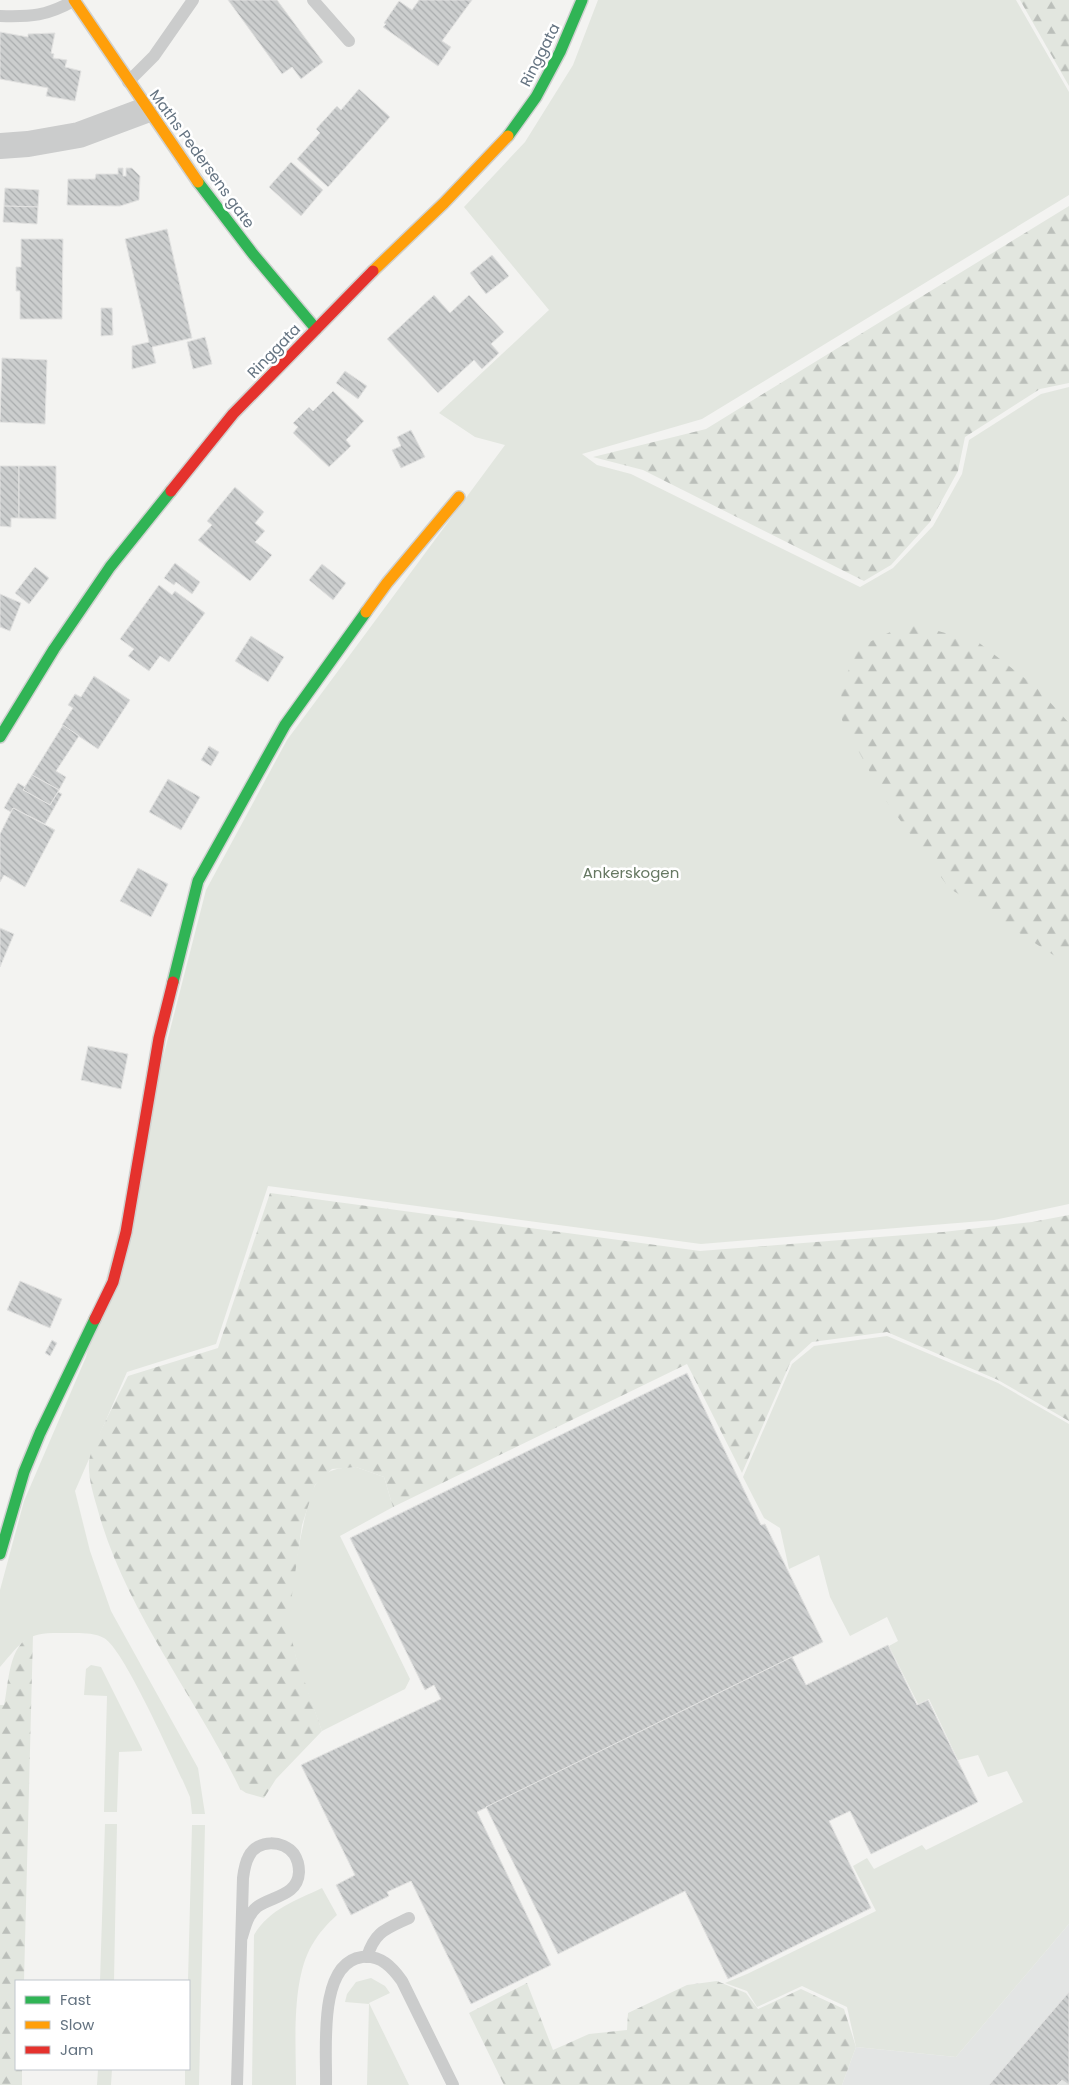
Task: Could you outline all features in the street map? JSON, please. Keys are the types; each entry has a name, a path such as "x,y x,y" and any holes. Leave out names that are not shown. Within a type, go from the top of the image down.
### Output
{"street":[{"name":"Maths Pedersens gate","path":"74,0 146,110 253,254 297,303 316,329"},
{"name":"Ringgata","path":"0,737 54,650 110,567 233,414 361,282 444,203 507,137 536,97 560,52 582,0"},
{"path":"0,146 28,144 79,135 146,110"},
{"path":"0,1554 27,1464 113,1282 126,1232 160,1038 198,881 285,725 387,583 459,497"}],"lane":[{"path":"0,16 43,15 74,0"},
{"path":"128,82 154,56 193,0"},
{"path":"313,0 349,41"},
{"path":"237,2085 243,1878 249,1854 257,1847 268,1843 278,1843 288,1848 295,1856 299,1866 299,1877 286,1894 256,1907 248,1918 242,1937"},
{"path":"367,1957 371,1943 379,1932 409,1918"},
{"path":"326,2085 328,2002 335,1976 348,1963 367,1957 380,1960 392,1968 402,1982 453,2085"}],"shaded area":[{"path":"1069,1924 1069,2085 842,2085 856,2047 956,2057"}],"green space":[{"name":"Ankerskogen","path":"598,0 1016,0 1069,92 1069,195 702,419 582,454 597,465 631,474 860,587 893,568 933,526 962,474 969,440 1041,394 1069,387 1069,1204 994,1220 701,1244 268,1186 216,1344 127,1372 75,1491 90,1551 111,1611 198,1768 205,1814 192,1814 190,1797 146,1704 123,1661 104,1638 80,1633 53,1633 34,1636 21,1643 0,1667 0,1590 24,1501 86,1357 206,890 287,740 505,445 475,437 439,413 549,310 464,207 525,142 573,65"},
{"path":"1020,0 1069,0 1069,86"},
{"path":"1069,206 1069,383 1040,389 965,437 958,471 930,522 891,565 864,581 643,470 593,457 706,429"},
{"path":"909,623 978,642 1036,687 1069,723 1069,965 949,888 882,795 842,720 841,687 859,647"},
{"path":"270,1193 700,1251 943,1232 1032,1222 1069,1215 1069,1421 998,1380 887,1332 812,1342 791,1361 742,1473 687,1364 393,1507 384,1477 356,1467 332,1469 315,1485 302,1525 288,1623 296,1657 322,1731 276,1779 264,1798 246,1793 240,1789 124,1581 109,1545 92,1491 89,1462 99,1434 128,1376 218,1348"},
{"path":"887,1336 998,1383 1069,1424 1069,1924 956,2057 856,2047 847,2007 802,1986 757,2007 747,1991 725,1983 876,1911 853,1866 867,1858 874,1869 922,1845 926,1850 1023,1802 1007,1771 988,1777 978,1755 958,1760 929,1699 918,1704 889,1646 898,1641 887,1617 850,1636 830,1597 819,1555 789,1569 780,1528 764,1518 743,1477 792,1364 814,1346"},
{"path":"356,1467 384,1477 393,1507 340,1536 410,1679 405,1689 322,1731 291,1639 288,1626 290,1599 302,1530 316,1484 329,1472"},
{"path":"33,1635 24,1980 15,1980 15,2070 22,2070 22,2085 0,2085 0,1705 4,1705 14,1655 25,1640"},
{"path":"91,1665 101,1667 142,1749 142,1751 119,1752 117,1812 104,1812 107,1696 84,1695 86,1669"},
{"path":"105,1824 117,1824 114,1980 100,1980"},
{"path":"192,1825 205,1825 199,2085 185,2085 185,2070 190,2070 190,1980 188,1980"},
{"path":"322,1888 337,1915 317,1937 305,1959 296,2013 296,2085 252,2085 254,1935 267,1918 284,1906"},
{"path":"371,1978 385,1986 390,1993 369,2003 409,2085 367,2085 369,2004 345,2002 347,1994 356,1982"},
{"path":"717,1981 746,1993 758,2009 801,1989 844,2009 856,2047 842,2085 504,2085 469,2013 527,1983 553,2050 589,2034 627,2030 628,2013 687,1985"},
{"path":"98,2070 112,2070 111,2085 97,2085"}],"building":[{"path":"228,0 277,0 323,62 301,79 292,67 282,74"},
{"path":"419,0 472,0 442,41 451,47 438,66 383,27 399,1 412,10"},
{"path":"0,32 28,37 28,34 55,33 51,53 54,54 53,58 67,60 65,67 81,71 75,101 46,96 48,88 0,79"},
{"path":"359,89 390,117 328,187 297,159 320,133 316,129 337,106 341,110"},
{"path":"291,162 323,190 301,216 269,187"},
{"path":"118,168 123,168 123,176 126,176 126,168 132,168 140,176 139,200 120,206 67,205 68,179 95,179 96,174 118,174"},
{"path":"5,188 39,190 38,207 4,206"},
{"path":"4,206 38,207 37,224 3,222"},
{"path":"167,229 192,338 152,347 156,363 132,369 132,346 149,342 125,239"},
{"path":"21,239 63,239 62,319 20,319 20,291 16,291 16,267 21,267"},
{"path":"492,255 509,276 486,294 470,273"},
{"path":"434,295 450,313 469,295 504,332 491,344 499,353 482,369 474,360 438,393 387,339"},
{"path":"101,308 112,308 113,335 101,336"},
{"path":"205,337 212,364 193,369 187,342"},
{"path":"2,358 47,360 45,424 0,422"},
{"path":"345,371 367,386 358,399 336,383"},
{"path":"333,391 364,421 346,440 351,446 329,467 293,433 298,427 293,423 309,407 313,411"},
{"path":"411,430 425,457 401,468 392,450 401,446 397,437"},
{"path":"0,466 19,466 19,518 11,518 11,527 0,526"},
{"path":"19,466 56,466 56,519 19,518"},
{"path":"235,487 264,512 255,523 265,531 255,542 272,555 250,581 198,540 212,525 207,521"},
{"path":"175,563 200,582 192,594 176,582 174,585 164,578"},
{"path":"322,564 346,583 333,600 309,580"},
{"path":"35,567 49,578 29,604 15,593"},
{"path":"159,585 172,595 175,591 205,613 169,662 160,656 149,671 128,656 134,649 120,639"},
{"path":"0,594 21,603 10,631 0,627"},
{"path":"251,636 284,657 268,682 235,661"},
{"path":"94,676 130,700 98,749 62,725 73,708 68,705 75,694 81,697"},
{"path":"63,725 79,736 56,771 66,777 59,790 32,775"},
{"path":"209,746 219,752 211,766 201,760"},
{"path":"32,775 59,790 50,805 23,790"},
{"path":"168,779 200,797 181,830 149,812"},
{"path":"18,783 25,787 23,790 50,805 58,792 62,794 45,824 13,808 11,812 4,808"},
{"path":"13,808 55,830 25,887 4,875 0,882 0,834"},
{"path":"138,868 168,884 151,917 120,901"},
{"path":"0,928 14,934 0,967"},
{"path":"88,1046 128,1054 121,1089 81,1080"},
{"path":"20,1281 62,1299 50,1328 7,1310"},
{"path":"52,1340 57,1343 50,1356 45,1353"},
{"path":"687,1373 761,1525 765,1524 823,1642 477,1812 551,1965 471,2004 411,1881 387,1892 389,1896 351,1915 336,1885 355,1875 301,1765 441,1699 434,1685 425,1690 350,1538"},
{"path":"888,1645 917,1705 928,1700 978,1802 871,1854 850,1811 829,1821 871,1908 728,1979 685,1891 558,1954 486,1807 792,1657 806,1685"},
{"path":"1069,1992 1069,2085 1062,2080 1057,2085 989,2085"}],"traffic: fast":[{"path":"508,136 536,97 560,52 582,0"},
{"path":"198,182 253,254 316,329"},
{"path":"0,737 54,649 110,567 171,491"},
{"path":"173,982 198,881 285,725 366,612"},
{"path":"0,1554 24,1472 40,1433 95,1319"}],"traffic: slow":[{"path":"74,0 198,182"},
{"path":"373,271 444,203 508,136"},
{"path":"366,612 387,583 459,497"}],"traffic: jam":[{"path":"171,491 233,414 373,271"},
{"path":"95,1319 113,1282 126,1232 159,1038 173,982"}]}
